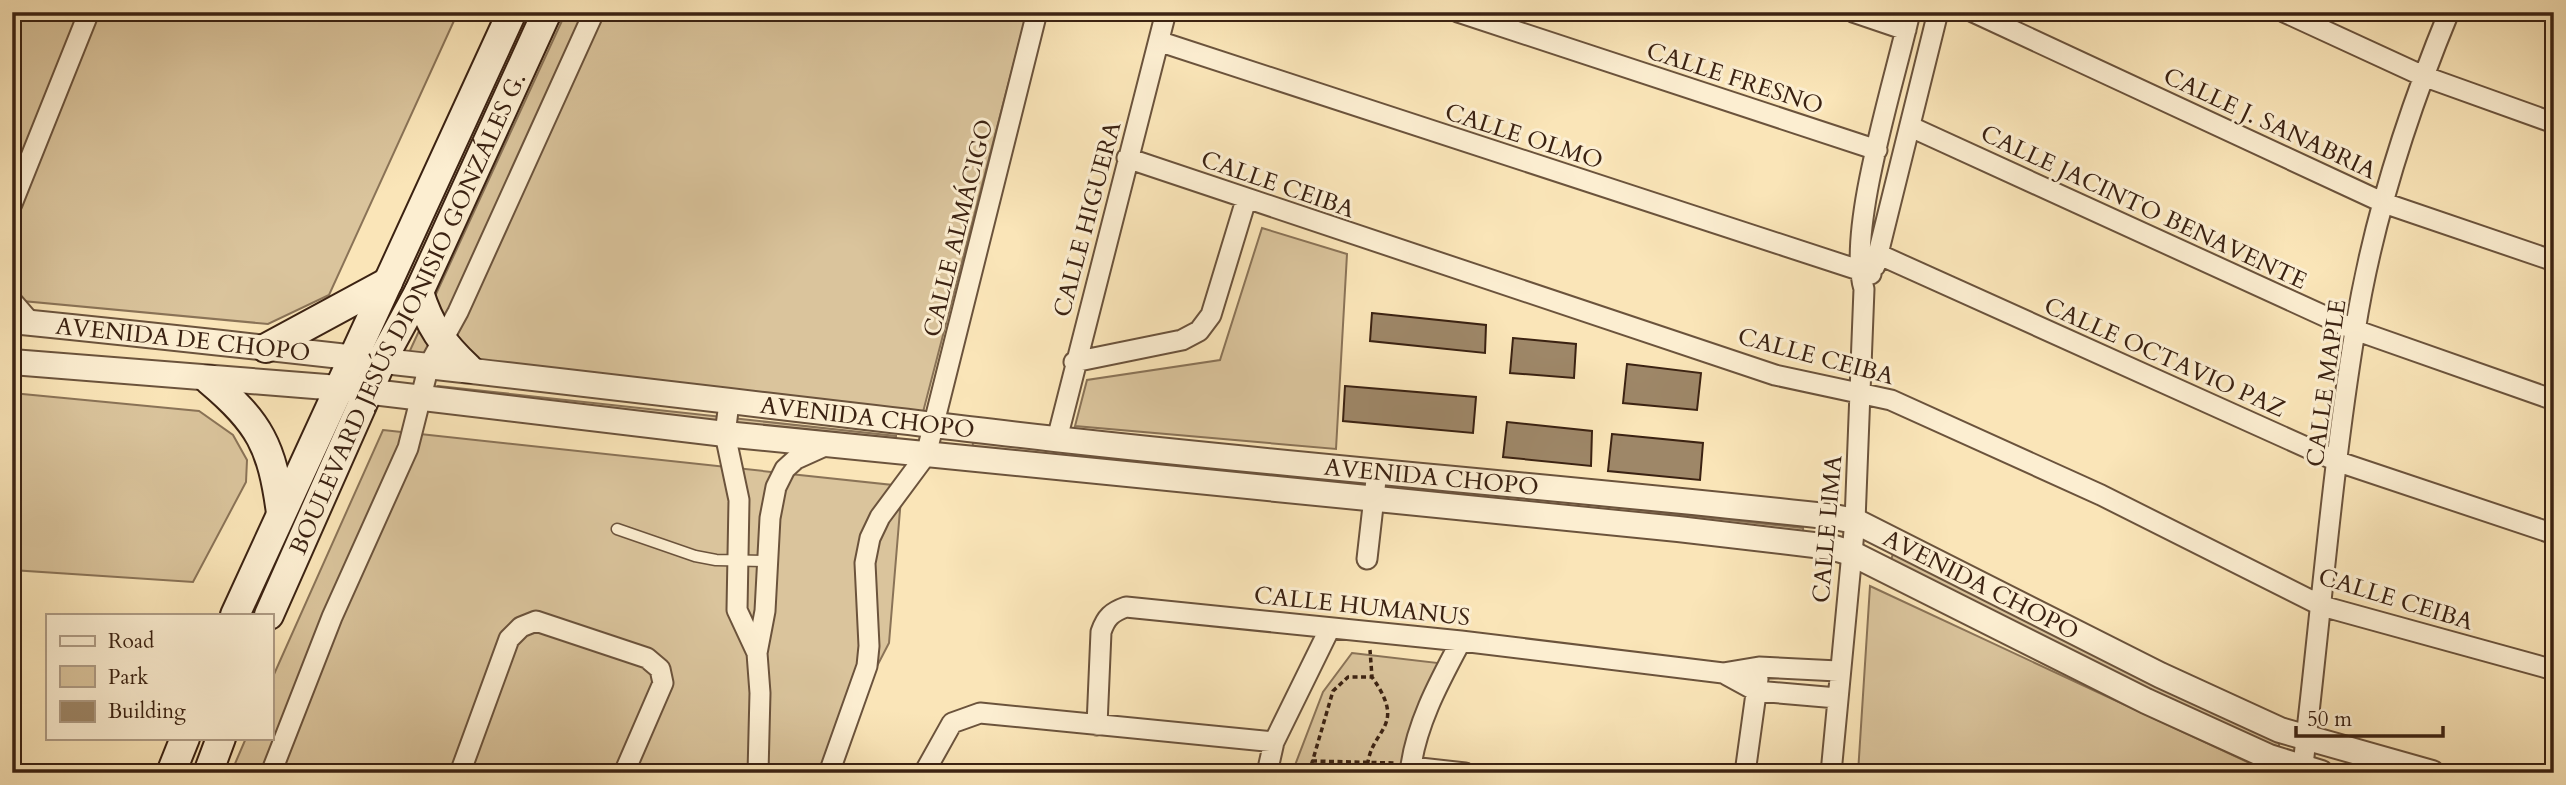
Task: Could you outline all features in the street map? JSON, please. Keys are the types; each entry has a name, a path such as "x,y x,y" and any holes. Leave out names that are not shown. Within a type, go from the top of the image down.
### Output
{"main road":[{"name":"BOULEVARD JESÚS DIONISIO GONZÁLES G.","path":"235,614 512,12"},
{"name":"BOULEVARD JESÚS DIONISIO GONZÁLES G.","path":"269,614 382,360 419,292 547,12"},
{"path":"266,348 388,282"},
{"path":"419,292 436,354 468,368"},
{"path":"209,380 252,420 267,446 281,513"},
{"path":"171,773 184,740"},
{"path":"208,773 220,740"}],"street":[{"path":"12,204 89,12"},
{"path":"271,773 332,617 408,448 418,399 436,354 594,12"},
{"name":"CALLE ALMÁCIGO","path":"926,455 1037,12"},
{"name":"CALLE HIGUERA","path":"1057,439 1074,362 1127,158 1161,42 1166,12"},
{"name":"CALLE FRESNO","path":"1458,12 1877,150"},
{"path":"1853,12 1908,21"},
{"name":"CALLE LIMA","path":"1865,278 1880,255 1938,12"},
{"name":"CALLE J. SANABRIA","path":"1973,12 2384,203 2554,261"},
{"path":"2284,12 2423,76 2554,123"},
{"name":"CALLE MAPLE","path":"2309,771 2308,738 2355,330 2384,203 2423,76 2449,12"},
{"name":"CALLE LIMA","path":"1830,773 1854,521 1865,278 1861,234 1877,150 1908,21"},
{"name":"CALLE OLMO","path":"1161,42 1865,278"},
{"name":"CALLE JACINTO BENAVENTE","path":"1911,127 2355,330 2554,400"},
{"name":"CALLE CEIBA","path":"1127,158 1775,375 1860,391 1891,400 2101,495 2322,606 2554,670"},
{"path":"1074,362 1182,340 1199,331 1211,315 1246,200"},
{"name":"CALLE OCTAVIO PAZ","path":"1880,255 2339,462 2554,534"},
{"path":"12,301 22,322"},
{"name":"AVENIDA DE CHOPO","path":"22,322 382,360"},
{"path":"382,360 436,354"},
{"name":"AVENIDA DE CHOPO","path":"12,362 209,380 339,388 367,393"},
{"name":"AVENIDA CHOPO","path":"468,368 729,403 1057,439 1682,500 1854,521 2160,675 2280,730 2432,773"},
{"name":"AVENIDA CHOPO","path":"367,393 827,445 1678,529 1831,547 1851,554 2146,701 2269,757 2309,771"},
{"path":"729,403 725,434 740,500 737,610 757,653"},
{"path":"758,773 760,693 757,653 765,611 770,518 776,487 785,469 796,459 827,445"},
{"path":"829,773 867,666 869,646 864,563 870,538 880,517 926,455"},
{"path":"1367,559 1377,471"},
{"name":"CALLE HUMANUS","path":"1097,725 1101,632 1105,620 1114,611 1126,607 1461,641 1723,673 1759,667 1838,671"},
{"path":"460,773 509,639 521,627 536,621 647,658 660,669 663,683 624,773"},
{"path":"1267,773 1274,742 1330,628"},
{"path":"1461,641 1438,684 1418,737 1411,770 1465,773"},
{"path":"1745,773 1759,667"},
{"name":"CALLE HUMANUS","path":"1723,673 1756,691 1836,698"},
{"path":"925,773 952,723 980,713 1274,742"}],"lane":[{"path":"617,529 695,556 767,561"}],"path":[{"path":"1367,773 1367,760 1386,726 1390,710 1373,677 1368,631"},
{"path":"1309,773 1333,691 1348,677 1373,677"},
{"path":"1312,761 1367,760 1411,770"}],"green space":[{"path":"12,12 458,12 329,295 268,324 12,300"},
{"path":"566,12 1027,12 922,416 407,357"},
{"path":"1262,228 1347,254 1336,449 1075,426 1087,380 1220,360"},
{"path":"438,386 896,436 896,445 436,396"},
{"path":"12,393 199,411 233,435 247,460 246,482 193,582 12,570"},
{"path":"383,430 902,486 889,643 831,755 828,773 231,773 245,740 273,740 273,677"},
{"path":"973,442 1359,479 1358,490 972,453"},
{"path":"1410,485 1803,528 1804,541 1409,496"},
{"path":"1893,554 2279,741 2279,756 1889,566"},
{"path":"1870,586 2271,773 1858,773"},
{"path":"1352,653 1438,663 1401,773 1292,773 1323,692"}],"building":[{"path":"1372,313 1486,325 1485,353 1370,341"},
{"path":"1513,338 1576,344 1574,378 1510,373"},
{"path":"1627,364 1701,373 1697,410 1623,403"},
{"path":"1345,386 1476,397 1473,433 1343,421"},
{"path":"1507,422 1592,431 1591,466 1503,457"},
{"path":"1612,434 1703,443 1700,480 1608,471"}]}
